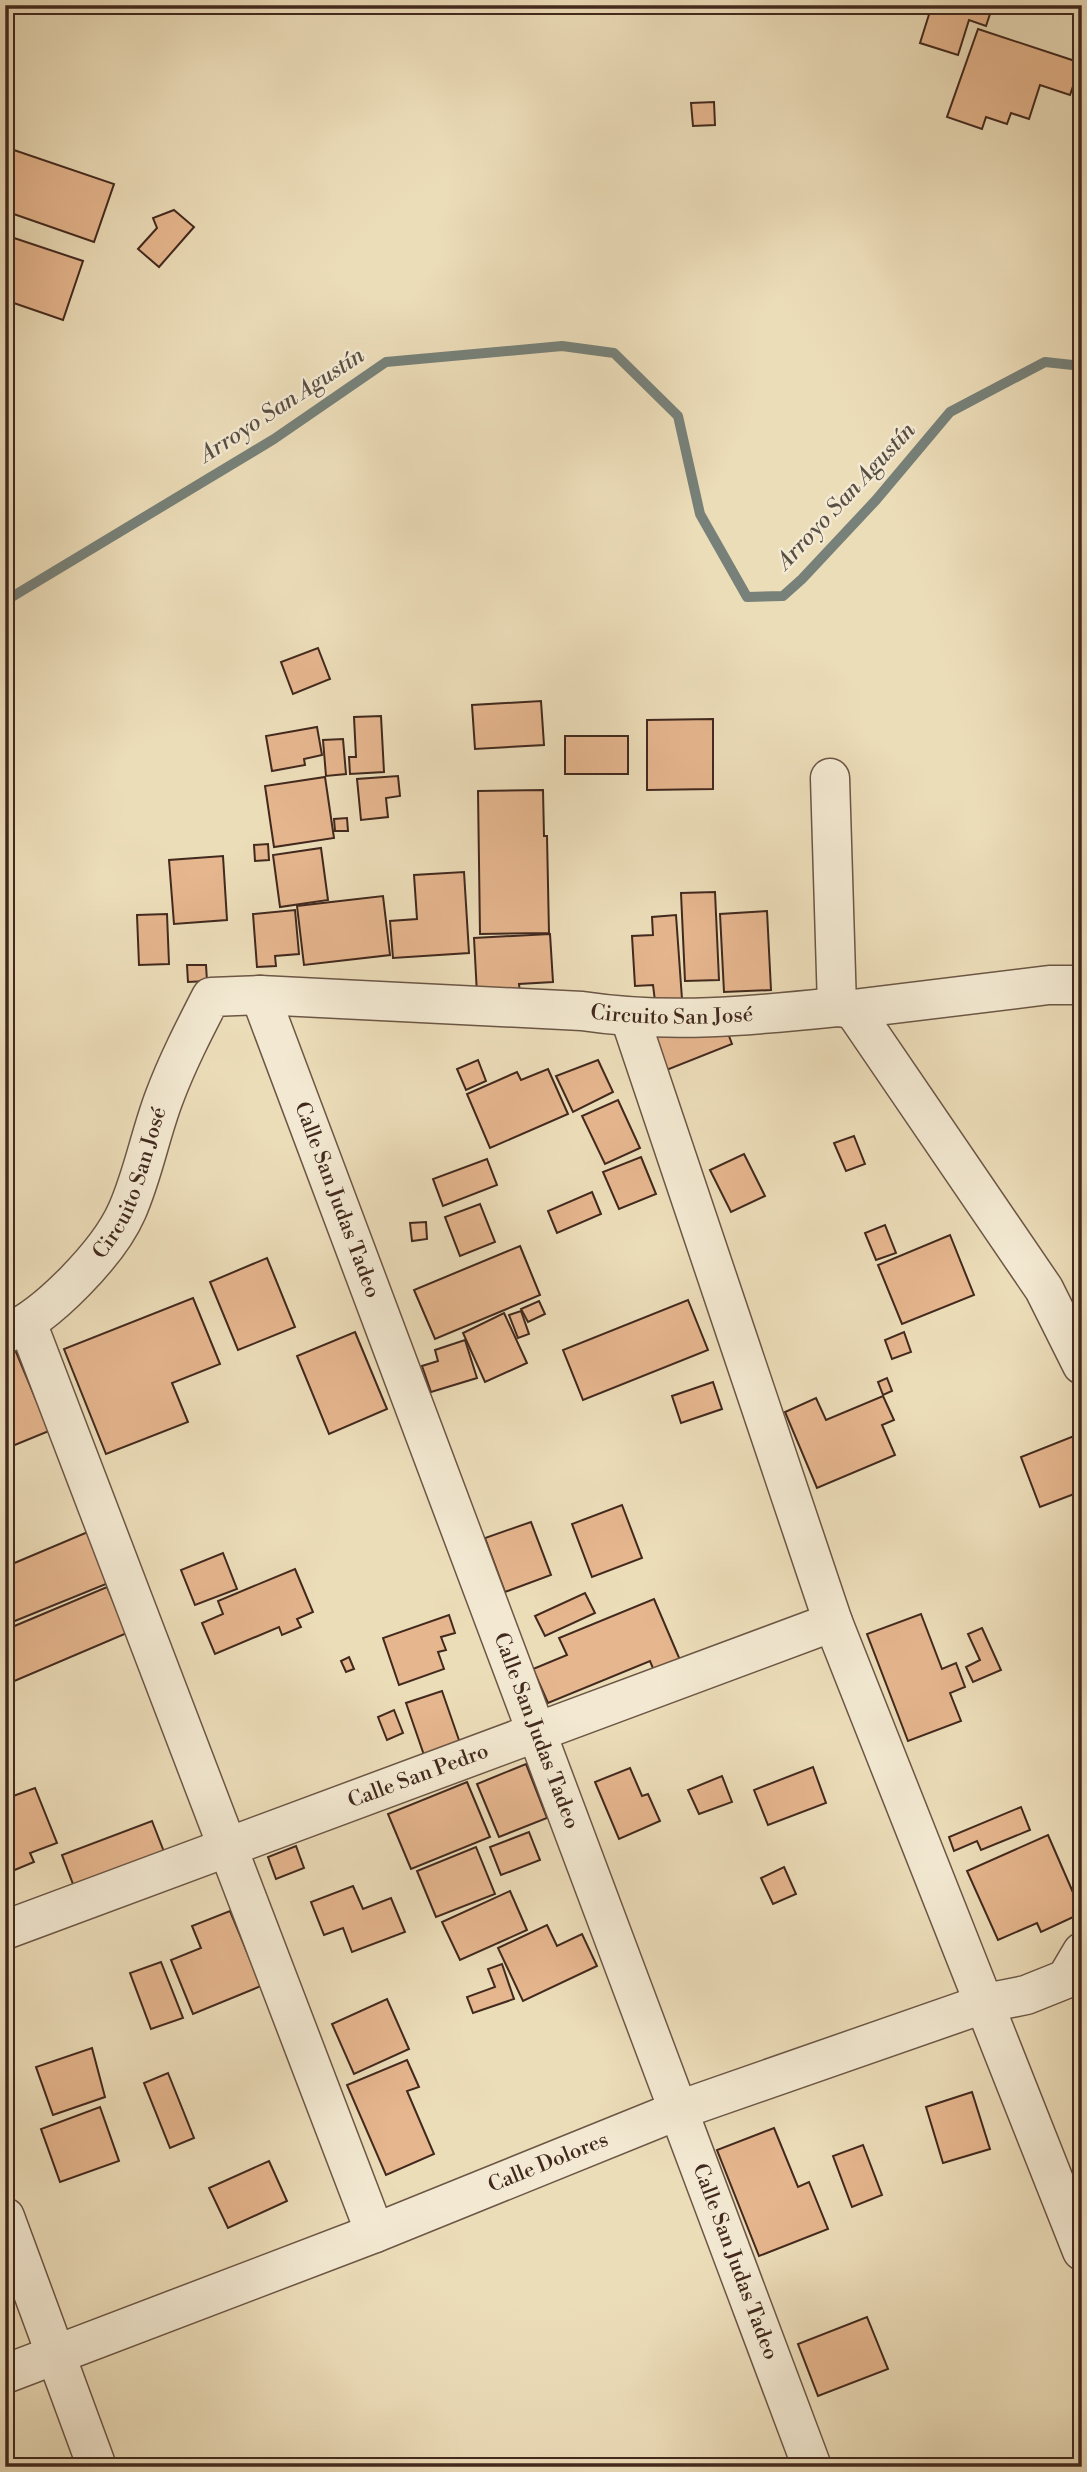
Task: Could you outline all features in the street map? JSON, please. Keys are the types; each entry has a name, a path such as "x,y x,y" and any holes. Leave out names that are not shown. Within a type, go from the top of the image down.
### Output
{"street":[{"path":"830,778 845,1008 1044,1289 1082,1365"},
{"name":"Circuito San José","path":"16,1329 89,1267 127,1212 163,1100 185,1046 211,997 260,995 582,1011 630,1018 732,1018 1049,985 1082,985"},
{"name":"Calle San Judas Tadeo","path":"260,995 812,2467"},
{"path":"630,1018 833,1622 1082,2251"},
{"path":"16,1329 230,1848 375,2233"},
{"name":"Calle San Pedro","path":"5,1930 833,1622"},
{"name":"Calle Dolores","path":"5,2374 375,2233 679,2109 986,2003 1026,1995 1066,1979 1082,1952"},
{"path":"5,2217 97,2467"}],"building":[{"path":"932,5 993,5 986,26 969,20 958,55 920,43"},
{"path":"978,29 1081,63 1070,95 1040,85 1029,119 1011,113 1007,124 986,117 982,129 947,117"},
{"path":"714,102 715,125 693,126 691,103"},
{"path":"5,147 114,184 94,242 5,211"},
{"path":"174,210 194,227 159,267 138,249 157,228 153,218"},
{"path":"5,235 83,261 63,320 5,300"},
{"path":"318,648 330,679 293,694 281,662"},
{"path":"541,701 544,745 475,749 472,705"},
{"path":"381,716 384,772 350,774 349,757 356,757 354,717"},
{"path":"713,719 713,789 647,790 647,720"},
{"path":"317,727 322,755 304,759 305,765 272,771 266,736"},
{"path":"565,736 628,736 628,774 565,774"},
{"path":"343,739 346,774 326,776 323,740"},
{"path":"398,776 400,796 386,798 388,817 361,820 357,779"},
{"path":"325,777 334,838 274,847 265,786"},
{"path":"543,790 549,933 480,934 478,791"},
{"path":"347,818 348,831 335,831 334,819"},
{"path":"268,844 269,860 255,861 254,845"},
{"path":"321,848 328,900 280,907 273,855"},
{"path":"223,856 227,920 174,924 169,860"},
{"path":"464,872 469,953 393,958 390,921 417,919 414,875"},
{"path":"715,892 719,980 685,981 681,893"},
{"path":"383,896 390,955 304,965 297,906"},
{"path":"295,910 299,954 275,956 276,966 257,967 253,914"},
{"path":"767,911 771,990 724,992 720,914"},
{"path":"167,914 169,964 139,965 137,915"},
{"path":"676,915 682,999 655,1001 653,985 635,986 632,936 653,935 652,917"},
{"path":"550,934 553,982 519,984 520,992 477,994 474,938"},
{"path":"187,965 206,965 207,981 188,982"},
{"path":"726,1028 732,1044 659,1073 646,1034"},
{"path":"478,1060 486,1081 466,1090 457,1069"},
{"path":"598,1060 613,1092 573,1112 556,1076"},
{"path":"548,1069 568,1114 490,1148 467,1094 517,1072 521,1080"},
{"path":"618,1100 640,1148 605,1164 582,1116"},
{"path":"854,1136 865,1164 846,1171 834,1143"},
{"path":"744,1154 765,1196 731,1212 710,1170"},
{"path":"641,1157 656,1194 619,1209 603,1172"},
{"path":"487,1159 497,1185 443,1206 433,1179"},
{"path":"592,1192 601,1214 557,1233 548,1211"},
{"path":"480,1204 495,1242 460,1256 445,1217"},
{"path":"426,1222 427,1239 412,1241 410,1223"},
{"path":"885,1225 896,1253 876,1260 865,1233"},
{"path":"950,1235 974,1295 902,1324 878,1265"},
{"path":"520,1246 540,1295 435,1339 414,1290"},
{"path":"267,1258 295,1327 238,1350 210,1282"},
{"path":"193,1298 220,1364 172,1383 188,1422 106,1454 64,1349"},
{"path":"688,1300 708,1350 583,1400 563,1350"},
{"path":"539,1301 545,1314 528,1322 521,1309"},
{"path":"521,1311 529,1334 518,1338 509,1315"},
{"path":"504,1313 527,1363 485,1382 463,1333"},
{"path":"355,1332 387,1409 329,1434 297,1356"},
{"path":"904,1332 911,1352 892,1359 885,1340"},
{"path":"465,1340 477,1378 431,1392 422,1366 438,1361 435,1350"},
{"path":"14,1347 49,1431 5,1449 5,1351"},
{"path":"887,1378 892,1391 883,1395 878,1382"},
{"path":"713,1382 722,1409 681,1423 672,1396"},
{"path":"883,1396 894,1420 882,1425 895,1455 817,1488 785,1412 816,1398 826,1420"},
{"path":"1074,1436 1082,1456 1082,1491 1040,1507 1021,1457"},
{"path":"622,1505 642,1558 592,1577 572,1524"},
{"path":"531,1522 551,1575 505,1592 485,1538"},
{"path":"90,1531 111,1582 5,1625 5,1567"},
{"path":"223,1553 237,1589 195,1605 181,1570"},
{"path":"295,1569 313,1612 297,1619 301,1627 282,1635 279,1627 215,1654 202,1623 223,1614 218,1601"},
{"path":"107,1587 127,1633 5,1685 5,1630"},
{"path":"585,1593 595,1613 545,1636 535,1616"},
{"path":"654,1599 683,1667 657,1678 650,1661 548,1703 533,1669 567,1655 559,1638"},
{"path":"921,1614 942,1669 956,1663 965,1687 950,1693 961,1721 908,1741 867,1634"},
{"path":"449,1615 455,1633 441,1637 446,1650 438,1652 444,1669 399,1685 383,1638"},
{"path":"982,1628 1001,1670 973,1682 966,1667 980,1660 968,1634"},
{"path":"349,1657 354,1669 346,1672 341,1661"},
{"path":"442,1691 460,1743 424,1755 406,1703"},
{"path":"394,1710 403,1733 387,1740 378,1717"},
{"path":"526,1764 547,1818 499,1837 477,1784"},
{"path":"813,1767 826,1803 768,1825 754,1790"},
{"path":"630,1768 642,1796 648,1794 660,1821 619,1839 595,1782"},
{"path":"722,1776 732,1802 699,1814 688,1790"},
{"path":"467,1782 490,1837 411,1869 388,1814"},
{"path":"35,1788 57,1843 30,1853 34,1862 5,1874 5,1799"},
{"path":"1021,1807 1030,1830 981,1850 977,1841 954,1851 949,1837"},
{"path":"152,1821 166,1857 76,1892 62,1855"},
{"path":"529,1832 540,1860 501,1875 490,1847"},
{"path":"1048,1835 1082,1913 1041,1932 1037,1923 998,1940 967,1871"},
{"path":"296,1846 304,1868 276,1879 268,1857"},
{"path":"476,1847 495,1894 436,1917 417,1871"},
{"path":"784,1867 796,1894 773,1904 761,1878"},
{"path":"353,1886 363,1909 391,1898 405,1932 352,1952 343,1928 324,1935 311,1902"},
{"path":"510,1891 527,1930 460,1960 442,1922"},
{"path":"230,1911 261,1986 193,2014 171,1960 201,1948 192,1926"},
{"path":"547,1925 557,1946 582,1934 597,1966 523,2001 498,1948"},
{"path":"161,1962 183,2018 151,2029 130,1973"},
{"path":"502,1964 514,1999 473,2013 467,1997 495,1987 488,1969"},
{"path":"387,1999 409,2049 354,2074 332,2024"},
{"path":"92,2048 105,2097 53,2115 36,2067"},
{"path":"407,2060 419,2087 407,2091 434,2154 386,2175 347,2085"},
{"path":"168,2073 194,2138 170,2148 144,2083"},
{"path":"972,2092 990,2149 943,2163 926,2107"},
{"path":"100,2107 119,2161 60,2182 41,2129"},
{"path":"774,2128 798,2187 809,2182 828,2229 759,2256 717,2150"},
{"path":"863,2145 882,2195 852,2207 833,2156"},
{"path":"269,2161 287,2201 228,2228 209,2188"},
{"path":"867,2317 888,2369 818,2396 798,2344"}],"waterway":[{"name":"Arroyo San Agustín","path":"5,601 274,439 386,362 562,346 614,353 678,416 700,514 747,597 783,596 876,500 950,412 1045,362 1082,366"}]}
